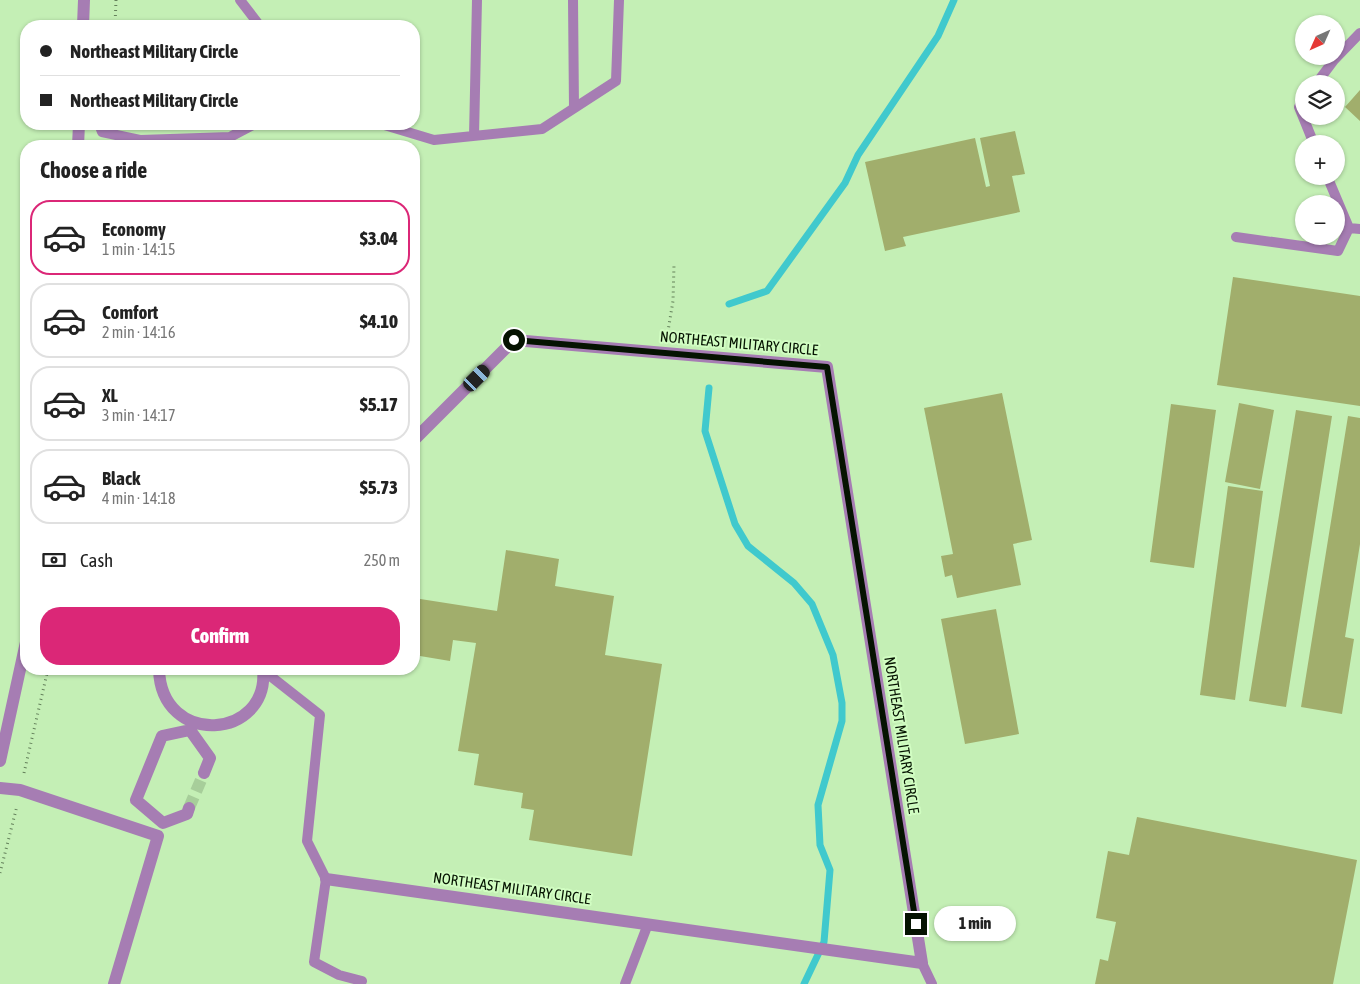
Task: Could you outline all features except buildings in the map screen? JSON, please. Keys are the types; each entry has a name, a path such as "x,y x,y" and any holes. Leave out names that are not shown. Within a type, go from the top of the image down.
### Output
{"street":[{"path":"83,20 84,0"},
{"name":"NORTHEAST MILITARY CIRCLE","path":"326,879 922,963 827,367 514,340 420,434"},
{"path":"0,760 20,669"},
{"path":"160,675 161,687 168,703 192,726 210,758 204,773"},
{"path":"162,823 136,800 162,736 192,726 229,724 244,715 255,703 262,688 263,675"},
{"path":"0,788 20,790 158,836"},
{"path":"162,823 187,814 190,808"},
{"path":"114,984 162,823"}],"lane":[{"path":"240,0 255,20"},
{"path":"474,136 477,0"},
{"path":"573,0 574,108"},
{"path":"401,130 434,140 542,129 616,81 618,0"},
{"path":"1323,75 1360,32"},
{"path":"101,130 102,132 140,140 230,137 243,130"},
{"path":"1236,237 1338,251 1349,228 1332,185"},
{"path":"1349,228 1360,229"},
{"path":"270,675 320,715 306,841 326,879 314,962 338,975 362,981"},
{"path":"625,984 648,924"},
{"path":"922,963 932,984"}],"path":[{"path":"115,20 116,0"},
{"path":"664,353 673,301 674,265"}],"waterway":[{"path":"729,304 767,291 845,183 858,155 938,36 954,0"},
{"path":"709,388 705,431 735,524 748,546 794,583 812,604 833,655 842,703 842,721 818,805 820,845 830,870 824,942 804,984"}],"tunnel":[{"path":"189,808 204,773"}],"route":[{"path":"514,340 827,367 916,924"}]}
